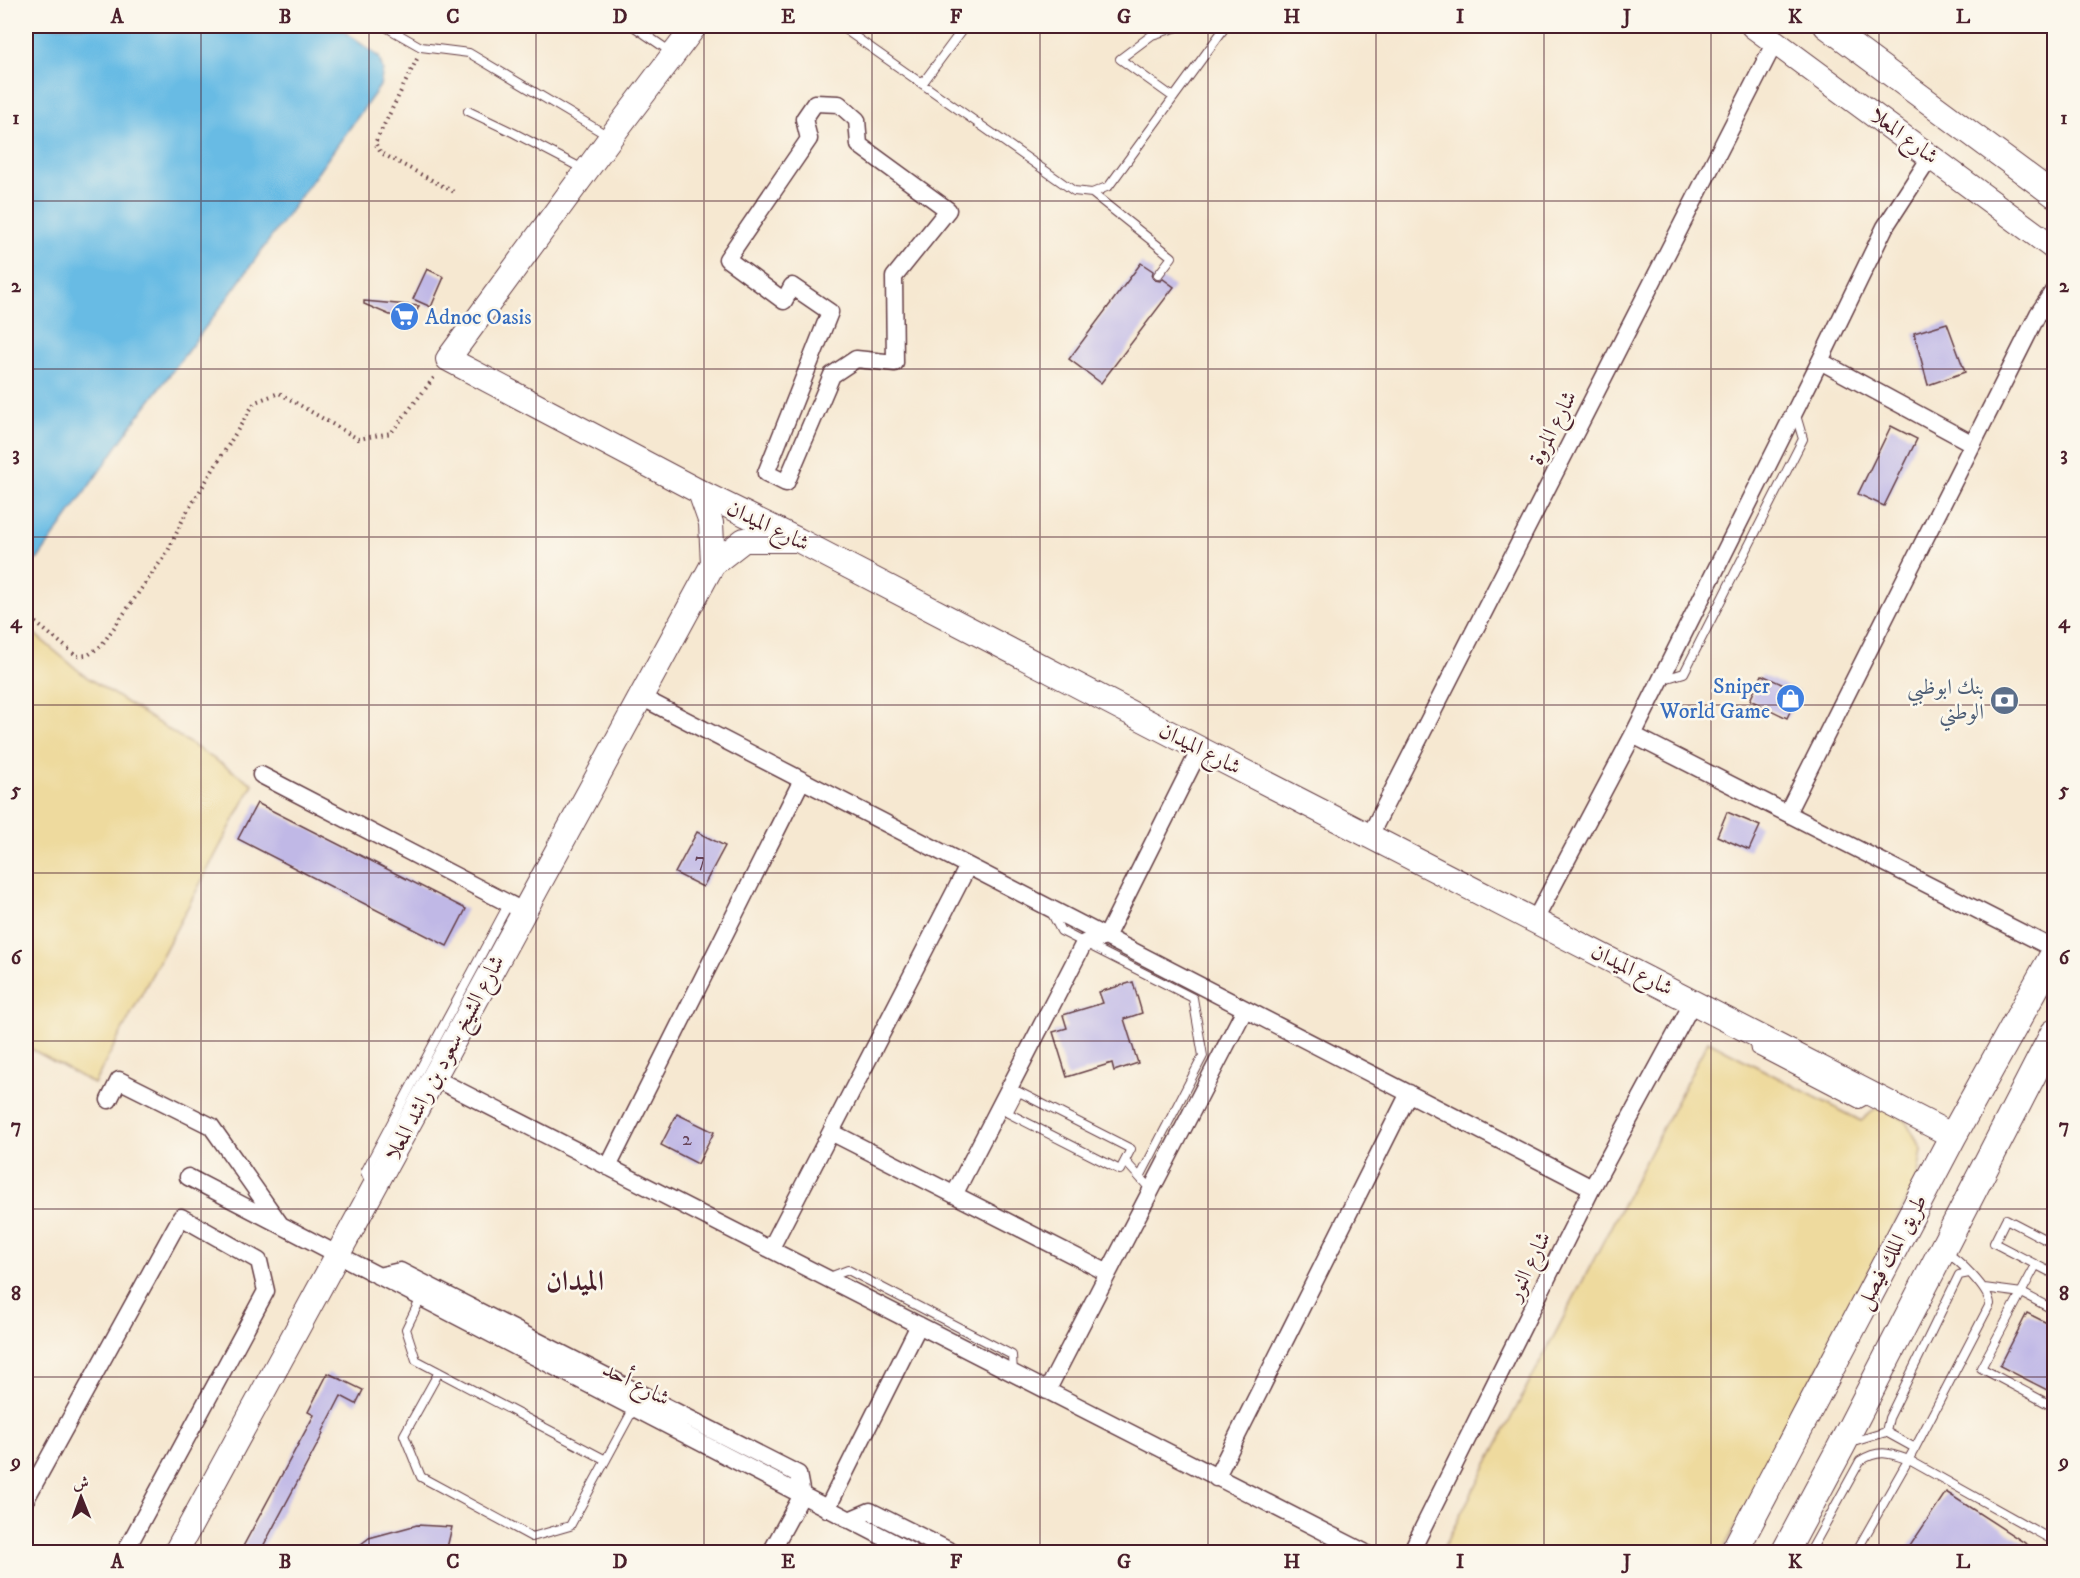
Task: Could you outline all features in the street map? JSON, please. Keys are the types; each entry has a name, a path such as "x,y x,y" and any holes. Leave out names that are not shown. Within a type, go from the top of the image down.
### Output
{"main road":[{"name":"طريق الملك فيصل","path":"1734,1552 1953,1136 2055,954"},
{"name":"طريق الملك فيصل","path":"1785,1552 2055,1033"}],"street":[{"path":"448,359 611,137 696,26"},
{"name":"شارع المعلا","path":"1753,26 2055,248"},
{"name":"شارع المعلا","path":"1827,26 2055,195"},
{"name":"شارع المروة","path":"1370,835 1775,42"},
{"path":"815,103 839,104 857,120 860,146 948,210 894,277 895,363 856,359 832,375 786,483 766,473 830,312 792,286 784,301 727,259 809,139 804,119 815,103"},
{"path":"1535,920 1660,680 1795,412 1885,226 1931,156"},
{"path":"1787,813 2038,314 2055,290"},
{"name":"شارع الميدان","path":"448,359 700,492 798,540 1953,1136"},
{"path":"1820,361 1973,444"},
{"path":"700,492 711,523 713,564"},
{"name":"شارع الشيخ سعود بن راشد المعلا","path":"176,1552 434,1078 516,907 641,697 713,564 744,540 798,540"},
{"path":"641,697 1592,1188"},
{"path":"1632,735 2055,949"},
{"path":"954,1195 1084,943 1106,937 1200,749"},
{"path":"261,775 516,907"},
{"path":"608,1167 802,780"},
{"path":"771,1248 968,866"},
{"name":"شارع النور","path":"1411,1552 1592,1188 1693,1002"},
{"path":"1047,1391 1245,1009"},
{"path":"434,1078 1364,1552"},
{"path":"109,1100 119,1080 211,1126 281,1226"},
{"path":"1216,1478 1408,1093"},
{"path":"831,1132 1108,1274"},
{"name":"شارع أحد","path":"188,1177 912,1552"},
{"path":"26,1499 180,1216 260,1260 266,1291 125,1552"},
{"path":"378,1276 400,1270 798,1474 802,1495 771,1552"},
{"path":"827,1509 919,1325"},
{"path":"849,1520 870,1511 952,1552"}],"lane":[{"path":"384,26 421,46 469,53 611,137"},
{"path":"633,26 674,54"},
{"path":"840,26 1074,191 1092,192 1109,186 1226,26"},
{"path":"922,84 965,26"},
{"path":"1173,97 1120,58 1152,35 1181,26"},
{"path":"468,111 586,171"},
{"path":"1092,192 1172,257 1158,275"},
{"path":"374,1191 365,1172 516,907"},
{"path":"1048,907 1061,931 1193,998 1203,1056 1140,1176"},
{"path":"1019,1092 1131,1149 1125,1161 1120,1170 1008,1113 1019,1092"},
{"path":"1125,1161 1151,1190"},
{"path":"2055,1244 2006,1220 1994,1243 2055,1274"},
{"path":"1856,1552 1916,1448 1990,1304 1990,1297 1984,1288 1952,1256 1942,1250"},
{"path":"2037,1265 1981,1368 2055,1407"},
{"path":"827,1278 848,1270 1012,1355 1013,1373"},
{"path":"1887,1432 1888,1418 1959,1275 1969,1274"},
{"path":"1984,1288 2022,1293 2055,1310"},
{"path":"422,1298 406,1329 416,1360 606,1460"},
{"path":"439,1372 404,1435 421,1477 532,1537 570,1526 634,1408"},
{"path":"1842,1446 1887,1432 1916,1448"},
{"path":"1810,1552 1860,1461 1872,1453 1889,1453 1909,1460 2055,1541"},
{"path":"2051,1552 2055,1546"}],"path":[{"path":"421,46 414,66 375,143 381,153 454,192"},
{"path":"26,615 77,656 88,655 101,646 168,550 185,515 255,402 279,393 358,439 391,433 448,359"}],"sand":[{"path":"26,627 85,676 253,784 94,1084 26,1046"},
{"path":"1708,1041 1861,1121 1880,1105 1906,1121 1922,1150 1917,1181 1722,1552 1441,1552"}],"water":[{"path":"26,26 337,26 379,57 383,70 380,86 226,300 134,422 38,559 26,564"}],"building":[{"path":"1141,263 1153,271 1152,277 1155,280 1163,279 1174,287 1101,383 1069,359"},
{"path":"427,269 444,277 431,307 413,299"},
{"name":"Adnoc Oasis","path":"364,301 419,306 411,324 364,304"},
{"path":"1947,323 1965,372 1928,385 1914,333"},
{"path":"1891,426 1917,439 1884,506 1858,494"},
{"path":"1762,675 1799,692 1787,718 1750,700"},
{"path":"257,803 466,909 447,946 238,839"},
{"path":"1727,812 1760,826 1749,850 1717,836"},
{"path":"697,832 725,846 703,887 675,873"},
{"path":"1133,982 1142,1013 1124,1019 1138,1063 1114,1071 1112,1063 1067,1077 1053,1032 1067,1028 1063,1015 1103,1003 1099,992"},
{"path":"677,1114 714,1132 698,1164 661,1145"},
{"path":"2027,1313 2055,1327 2055,1394 2000,1366"},
{"path":"328,1373 363,1390 356,1404 341,1396 260,1552 240,1552 314,1415 308,1412"},
{"path":"1946,1492 2039,1552 1906,1552"},
{"path":"417,1525 452,1527 446,1552 351,1552 369,1538"}],"place":[{"name":"Adnoc Oasis","path":"404,317"},
{"name":"Sniper World Game","path":"1791,699"},
{"name":"بنك ابوظبي الوطني","path":"2005,700"}],"district":[{"name":"الميدان","path":"575,1281"}]}
